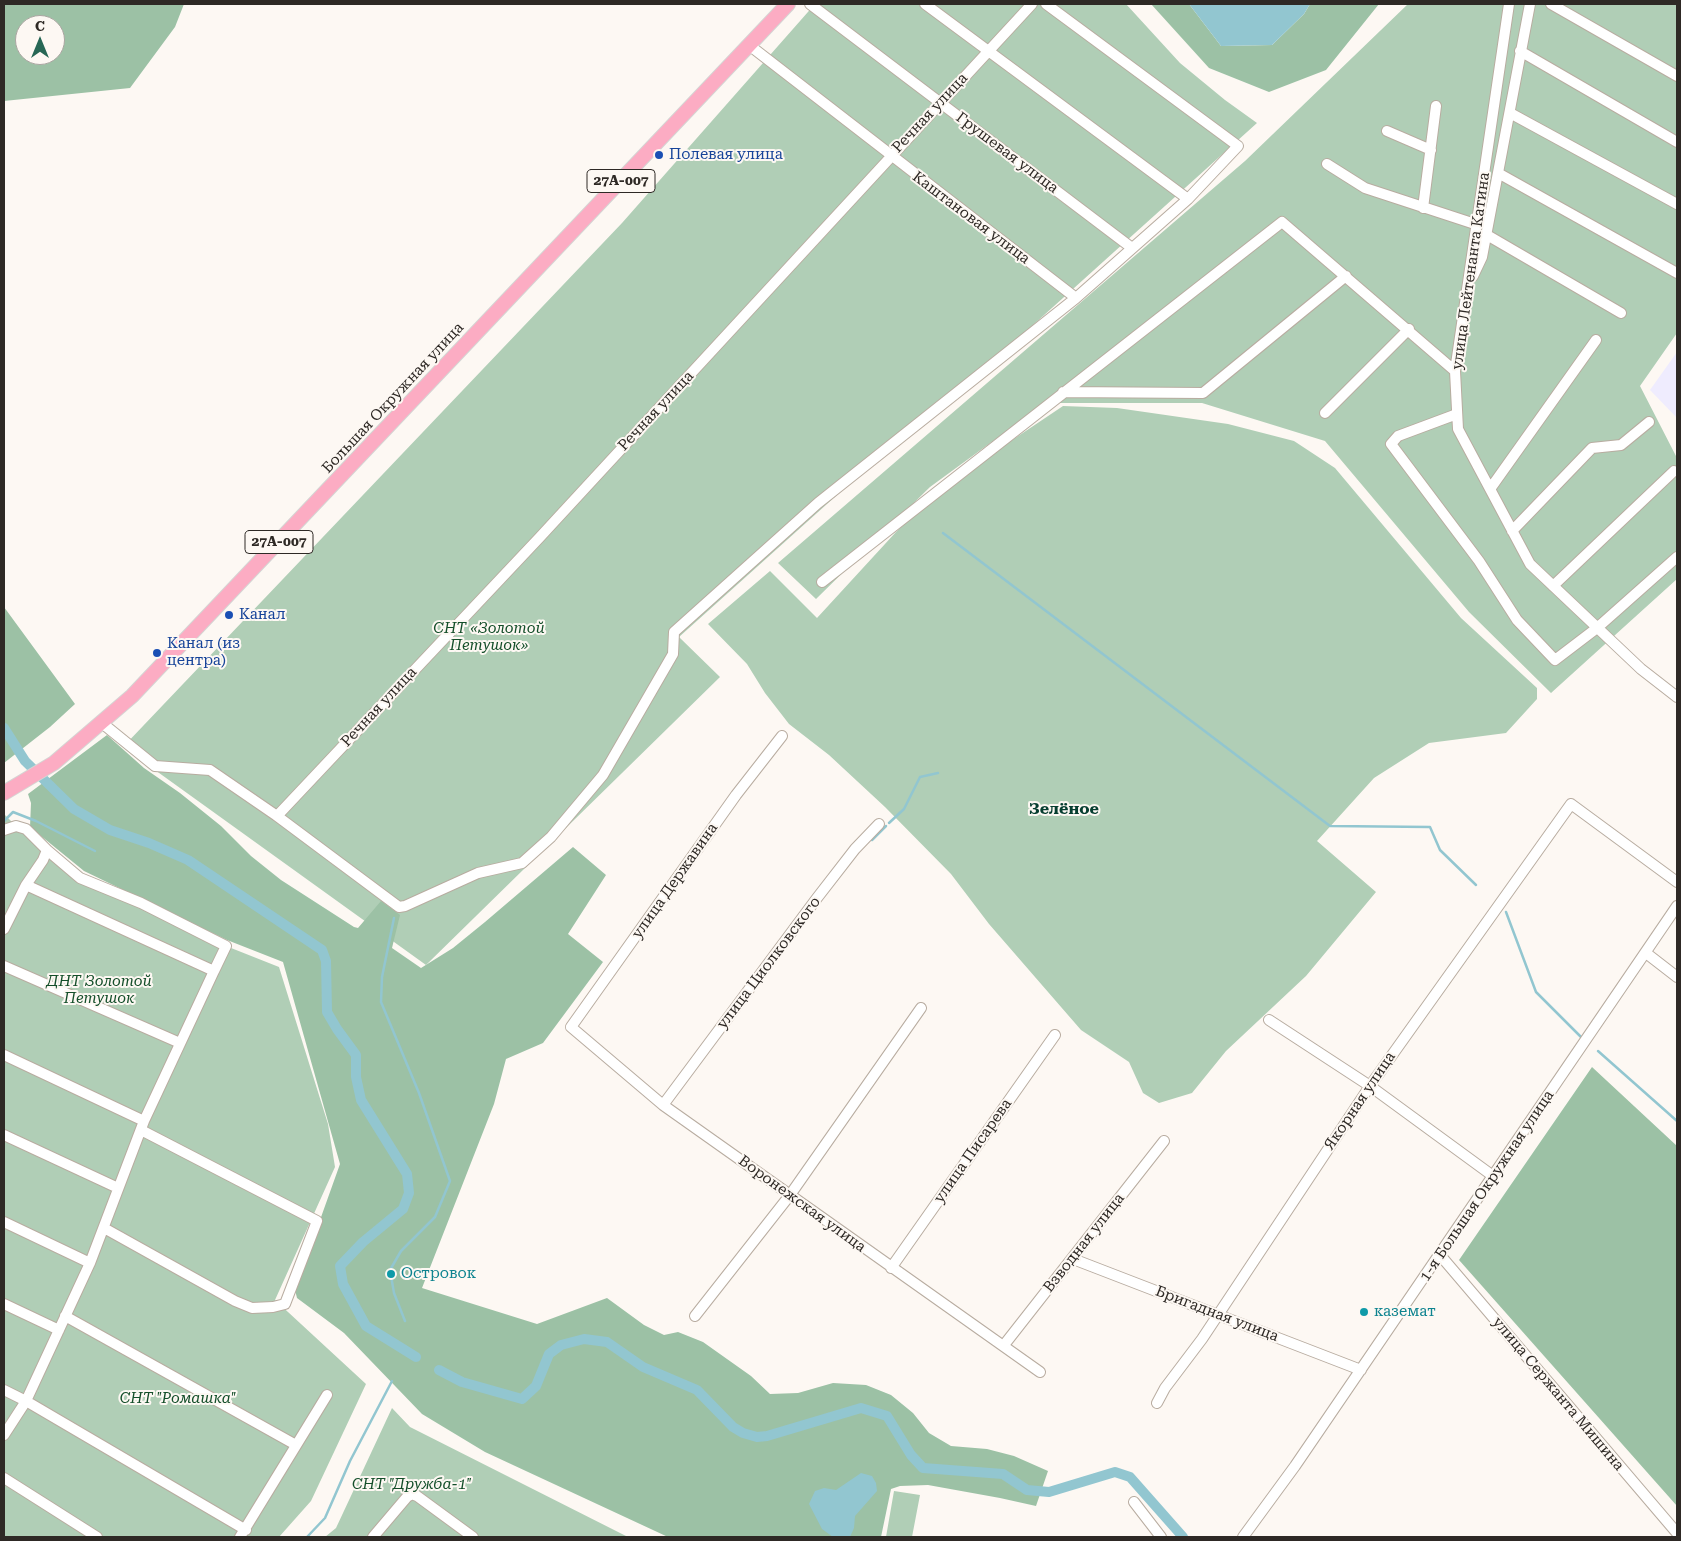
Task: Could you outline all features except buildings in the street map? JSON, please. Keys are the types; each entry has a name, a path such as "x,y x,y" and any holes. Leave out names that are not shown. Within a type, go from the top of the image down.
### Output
{"highway":[{"name":"Большая Окружная улица","path":"9,790 54,763 132,696 201,626 788,4"}],"street":[{"name":"Грушевая улица","path":"810,4 1132,248"},
{"path":"925,4 1188,199"},
{"name":"Речная улица","path":"277,816 540,537 1032,4"},
{"path":"102,723 155,766 210,770 277,816 399,907 478,873 522,863 551,837 603,775 673,654 674,632 818,503 1076,298 1188,199 1238,146 1046,4"},
{"name":"улица Лейтенанта Катина","path":"1508,4 1478,225 1467,285 1455,372 1458,429 1530,564 1640,669 1677,697"},
{"path":"1467,285 1482,257 1487,235 1530,4"},
{"path":"1551,4 1677,76"},
{"name":"Каштановая улица","path":"749,45 890,156 1076,298"},
{"path":"1520,51 1677,142"},
{"path":"1423,208 1436,106"},
{"path":"1510,113 1677,204"},
{"path":"1387,131 1431,150"},
{"path":"1328,164 1365,188 1478,225"},
{"path":"1498,173 1677,273"},
{"path":"822,582 1062,392 1282,222 1409,329 1455,372"},
{"path":"1487,235 1621,313"},
{"path":"1062,392 1202,393 1346,276"},
{"path":"1325,413 1409,329"},
{"path":"1490,489 1596,340"},
{"path":"1457,414 1398,436 1391,444 1479,561 1517,620 1555,660 1597,628 1677,557"},
{"path":"1512,531 1592,448 1621,445 1649,422"},
{"path":"1553,586 1674,471"},
{"name":"улица Державина","path":"571,1027 736,796 782,736"},
{"name":"Якорная улица","path":"1157,1403 1165,1388 1218,1314 1370,1086 1571,804 1677,882"},
{"name":"улица Циолковского","path":"663,1105 822,891 855,849 879,824"},
{"path":"4,830 16,826 26,829 80,878 140,903 226,946 143,1125 90,1263 66,1316 26,1401 4,1435"},
{"path":"4,929 26,885 44,860 47,850"},
{"path":"26,885 214,971"},
{"name":"1-я Большая Окружная улица","path":"1243,1537 1295,1466 1677,906"},
{"path":"1646,953 1677,977"},
{"path":"4,966 180,1043"},
{"path":"695,1316 790,1195 921,1008"},
{"path":"1269,1020 1370,1086 1493,1176"},
{"name":"Воронежская улица","path":"571,1027 663,1105 1040,1372"},
{"name":"улица Писарева","path":"891,1268 1055,1035"},
{"path":"4,1055 143,1125 317,1221 285,1304 273,1308 252,1308 235,1301 104,1228"},
{"path":"4,1135 118,1188"},
{"name":"Взводная улица","path":"1004,1345 1073,1260 1164,1140"},
{"path":"4,1222 90,1263"},
{"name":"улица Сержанта Мишина","path":"1440,1255 1677,1533"},
{"name":"Бригадная улица","path":"1073,1260 1360,1370"},
{"path":"4,1304 59,1330"},
{"path":"66,1316 296,1445"},
{"path":"4,1390 26,1401 243,1534 327,1395"},
{"path":"4,1478 97,1537"},
{"path":"373,1537 407,1497 412,1494 473,1537"},
{"path":"1134,1502 1160,1537"}],"shaded area":[{"path":"1677,352 1677,418 1650,390"}],"green space":[{"path":"4,4 184,4 175,27 130,88 4,101"},
{"name":"СНТ «Золотой Петушок»","path":"815,4 1126,4 1180,63 1225,100 1257,123 961,390 906,433 679,637 720,677 426,965 123,747 622,223"},
{"path":"1151,4 1189,4 1221,46 1272,45 1304,14 1310,4 1379,4 1326,70 1269,92 1209,68"},
{"path":"1408,4 1677,4 1677,333 1640,386 1677,458 1677,579 1551,693 1469,612 1325,441 1202,403 1045,403 930,487 816,599 778,563 1245,161"},
{"path":"1063,406 1117,408 1228,424 1294,441 1335,468 1461,618 1537,688 1537,699 1506,733 1429,743 1374,778 1317,841 1376,892 1306,976 1226,1051 1192,1093 1159,1103 1143,1093 1129,1062 1081,1030 989,924 951,874 885,807 829,755 789,724 765,693 747,664 708,624 770,571 817,618 896,532 931,499 984,459"},
{"path":"4,607 75,704 50,727 4,763"},
{"path":"107,735 144,768 180,793 221,826 251,856 281,880 354,927 358,928 381,901 400,915 392,948 421,968 453,948 573,847 606,875 568,934 603,962 543,1043 506,1059 494,1104 422,1288 537,1324 607,1298 644,1325 664,1335 678,1332 703,1342 751,1376 770,1394 798,1393 833,1383 866,1385 891,1395 913,1413 929,1433 951,1446 987,1449 1014,1456 1048,1471 1036,1506 928,1485 900,1486 891,1489 881,1537 668,1537 485,1452 422,1414 344,1333 297,1298 295,1290 340,1164 283,962 227,940 84,871 30,827 31,803 28,794"},
{"name":"СНТ \"Ромашка\"","path":"5,815 16,826 82,875 226,946 279,967 328,1124 335,1167 275,1300 366,1384 311,1501 279,1537 4,1537"},
{"path":"1592,1067 1677,1146 1677,1506 1459,1260"},
{"name":"СНТ \"Дружба-1\"","path":"392,1408 410,1427 628,1537 325,1537 336,1528"},
{"path":"894,1491 920,1495 912,1537 886,1537"}],"water":[{"path":"1189,4 1310,4 1304,14 1272,45 1221,46"},
{"path":"861,1473 872,1476 876,1483 877,1491 855,1516 854,1528 850,1537 833,1537 822,1529 809,1504 815,1491 824,1488 836,1490"}],"waterway":[{"path":"943,533 1330,826 1430,827 1440,850 1476,885"},
{"path":"4,728 25,761 74,809 110,830 149,843 188,860 322,950 326,961 327,1012 356,1055 356,1077 361,1100 407,1174 409,1193 403,1209 363,1242 340,1266 343,1284 366,1326 416,1357"},
{"path":"889,823 904,809 920,777 938,773"},
{"path":"4,821 13,812 36,821 95,851"},
{"path":"872,840 886,826"},
{"path":"1506,912 1536,992 1582,1038"},
{"path":"394,918 382,977 381,1002 419,1093 450,1181 435,1217 401,1251 390,1270 394,1293 405,1321"},
{"path":"1598,1051 1677,1121"},
{"path":"439,1370 462,1382 522,1399 536,1386 549,1354 561,1345 584,1339 607,1342 643,1367 697,1390 733,1427 743,1433 757,1437 767,1436 861,1408 887,1416 911,1455 923,1468 1003,1474 1027,1490 1049,1492 1115,1472 1130,1477 1183,1537"},
{"path":"307,1537 325,1518 350,1461 392,1381"}],"place":[{"name":"Полевая улица","path":"659,155"},
{"name":"Канал","path":"229,615"},
{"name":"Канал (из центра)","path":"157,653"},
{"name":"Островок","path":"391,1274"},
{"name":"каземат","path":"1364,1312"}],"district":[{"name":"Зелёное","path":"1064,809"}],"park label":[{"name":"ДНТ Золотой Петушок","path":"99,990"}]}
